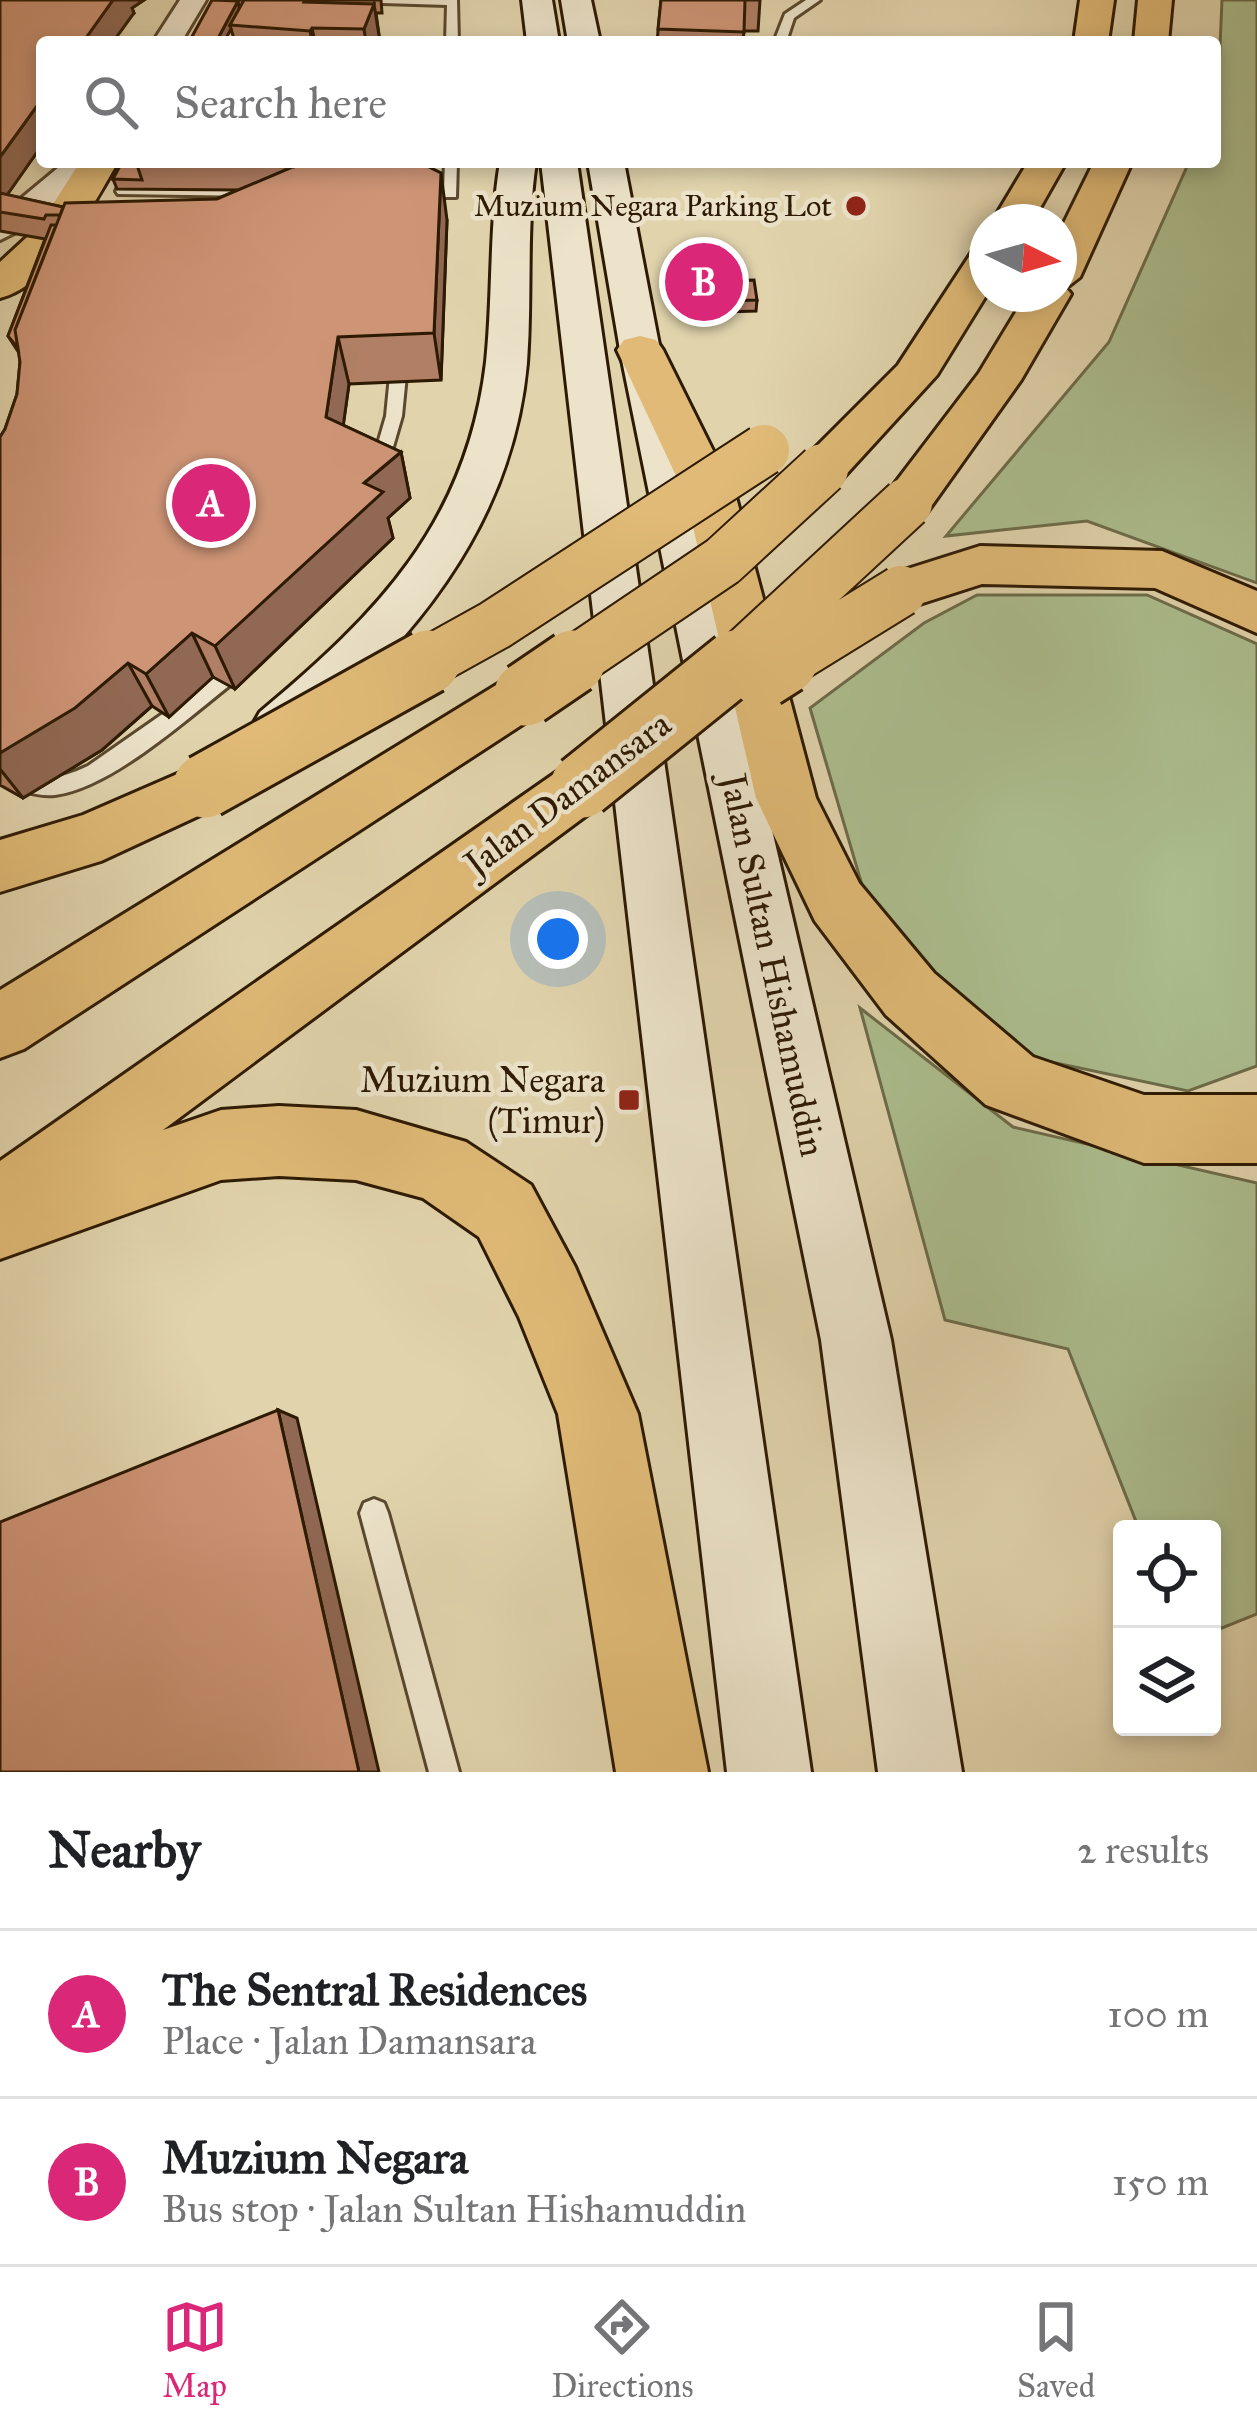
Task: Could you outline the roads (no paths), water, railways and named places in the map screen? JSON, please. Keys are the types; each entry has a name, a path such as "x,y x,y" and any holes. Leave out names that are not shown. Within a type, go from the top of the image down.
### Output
{"main road":[{"path":"537,0 542,36"},
{"path":"576,0 583,36"},
{"path":"1152,36 1155,0"},
{"path":"29,253 73,210 99,168"},
{"path":"205,786 347,667 411,602 466,520 494,441 506,367 518,168"},
{"path":"560,168 769,1772"},
{"name":"Jalan Sultan Hishamuddin","path":"607,168 640,350 856,1340 920,1772"},
{"path":"1022,204 1044,168"},
{"path":"1077,239 1110,168"},
{"path":"0,1028 526,694 723,561 823,469 914,375 969,289"},
{"name":"Jalan Damansara","path":"0,1206 582,786 760,643 907,503 998,380 1038,312"},
{"path":"640,350 711,497 786,799 837,902 910,994 1011,1082 1144,1130 1257,1129"},
{"path":"0,866 50,855 120,829 205,786 496,625 764,450 914,375"},
{"path":"582,786 901,592 980,565 1162,570 1257,613"},
{"path":"0,1222 221,1145 279,1141 356,1144 440,1167 505,1211 548,1294 598,1414 662,1772"}],"street":[{"path":"171,36 193,0"}],"lane":[{"path":"382,0 453,2 452,36"},
{"path":"782,36 789,16 814,0"},
{"path":"135,168 123,191 263,193"},
{"path":"404,194 451,194 451,168"},
{"path":"375,483 394,416 402,329"},
{"path":"0,771 10,778 55,788 110,763 261,651"},
{"path":"374,1513 444,1772"}],"place":[{"name":"Muzium Negara Parking Lot","path":"856,206"},
{"name":"Muzium Negara","path":"704,282"},
{"name":"The Sentral Residences","path":"211,503"},
{"name":"Muzium Negara (Timur)","path":"629,1100"}]}
